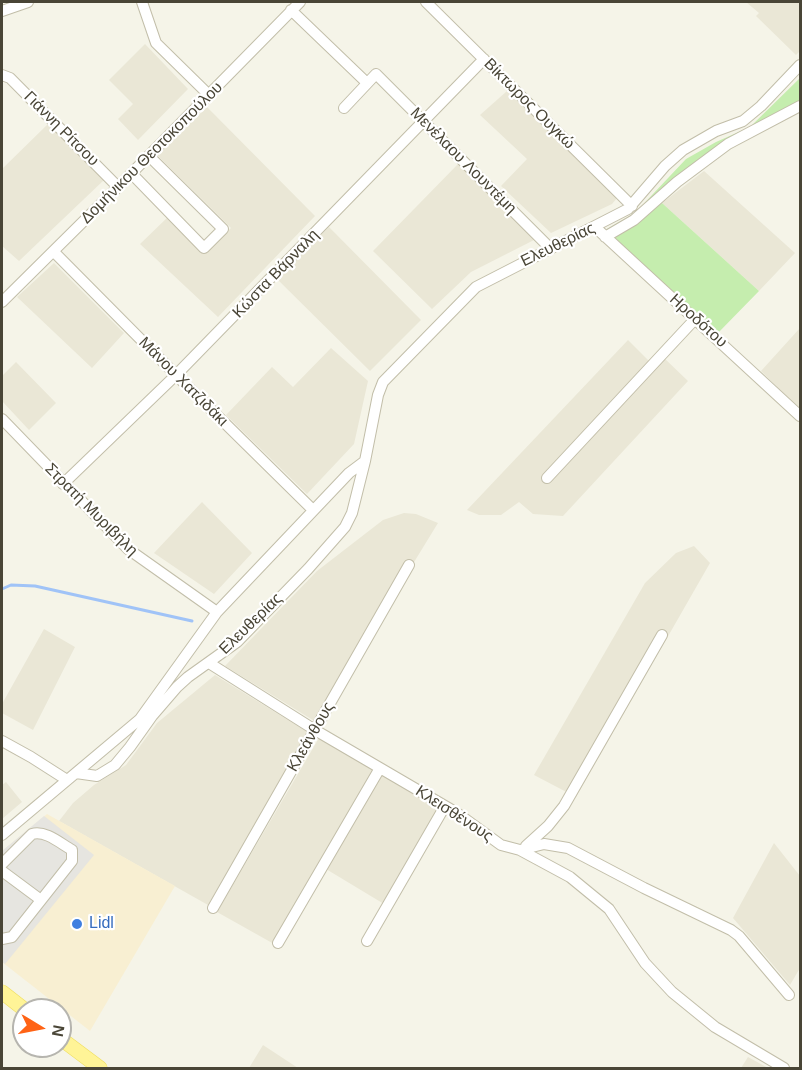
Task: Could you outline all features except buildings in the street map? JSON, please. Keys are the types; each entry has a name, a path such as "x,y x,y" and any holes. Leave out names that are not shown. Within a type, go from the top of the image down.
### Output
{"main road":[{"path":"72,1047 100,1068"}],"street":[{"path":"2,11 28,2"},
{"path":"142,2 156,43 209,95"},
{"name":"Δομήνικου Θεοτοκοπούλου","path":"2,302 132,174 300,2"},
{"name":"Βίκτωρος Ουγκώ","path":"426,2 632,206"},
{"path":"291,10 367,83 344,108"},
{"name":"Κώστα Βάρναλη","path":"63,484 176,375 484,59"},
{"name":"Ελευθερίας","path":"71,777 97,776 110,769 123,757 152,716 177,687 248,631 345,527 352,513 365,461 378,395 387,377 476,287 618,216 632,206 665,166 683,150 717,131 743,121 762,106 801,65"},
{"name":"Μενέλαου Λουντέμη","path":"367,83 376,74 550,248"},
{"name":"Γιάννη Ρίτσου","path":"2,75 10,78 118,188"},
{"path":"605,237 634,220 677,182 728,144 801,106"},
{"path":"132,174 204,248 223,229 149,156"},
{"name":"Ηροδότου","path":"595,227 801,416"},
{"name":"Μάνου Χατζιδάκι","path":"54,252 313,510"},
{"path":"547,478 696,318"},
{"name":"Στρατή Μυριβήλη","path":"2,419 128,549 217,612"},
{"name":"Ελευθερίας","path":"2,835 140,719 217,612 349,473 365,461"},
{"name":"Κλεάνθους","path":"213,908 409,565"},
{"path":"662,635 556,818 522,849 570,877 609,909 645,963 672,992 715,1027 784,1068"},
{"name":"Κλεισθένους","path":"209,663 445,806 501,845 522,849 544,844 568,848 731,930 739,936 789,995"},
{"path":"2,741 71,777"},
{"path":"278,944 380,768"},
{"path":"367,941 445,806"},
{"path":"2,864 32,834 38,832 74,853 72,861 12,937 2,939"},
{"path":"2,871 41,900"}],"shaded area":[{"path":"746,2 800,2 800,51 796,55 756,16 759,13"},
{"path":"145,44 188,89 138,140 118,119 133,104 109,80"},
{"path":"507,91 617,198 612,204 551,233 501,186 527,159 480,115"},
{"path":"207,107 315,216 218,317 140,244 169,216 206,252 231,228 157,155"},
{"path":"48,124 104,180 19,261 2,246 2,169"},
{"path":"459,163 536,239 471,272 432,309 373,251"},
{"path":"704,171 795,253 759,291 662,203"},
{"path":"329,227 421,320 370,371 277,279"},
{"path":"54,263 124,333 92,368 17,297"},
{"path":"800,328 800,410 761,371"},
{"path":"628,340 654,366 663,357 688,381 563,516 533,514 519,502 501,515 479,515 467,510"},
{"path":"331,348 368,381 354,444 307,494 226,415 272,367 293,387"},
{"path":"16,362 56,403 29,430 2,401 2,376"},
{"path":"202,502 252,553 214,594 154,553"},
{"path":"404,513 416,514 438,523 316,722 225,666 317,571 383,520"},
{"path":"694,546 710,563 576,797 534,775 645,583 676,553"},
{"path":"44,629 75,647 33,730 2,713 2,704"},
{"path":"215,675 309,733 208,905 59,821 73,803 94,785 126,765 157,723"},
{"path":"319,738 375,770 274,944 217,912"},
{"path":"381,774 439,807 384,904 326,869"},
{"path":"6,782 22,802 2,819 2,785"},
{"name":"Lidl","path":"47,814 175,886 90,1031 72,1017 72,998 48,998 2,962 2,851"},
{"path":"44,816 94,855 5,964 2,962 2,851"},
{"path":"774,843 800,876 800,968 790,985 733,918"},
{"path":"263,1045 298,1068 249,1068"},
{"path":"748,1057 768,1068 741,1068"}],"green space":[{"path":"800,78 800,104 705,155 664,187 647,206 609,232 607,229 635,213 686,159 750,127"},
{"path":"662,203 759,291 718,333 613,238"}],"waterway":[{"path":"2,589 11,585 35,586 192,621"}],"place":[{"name":"Lidl","path":"77,924"}]}
